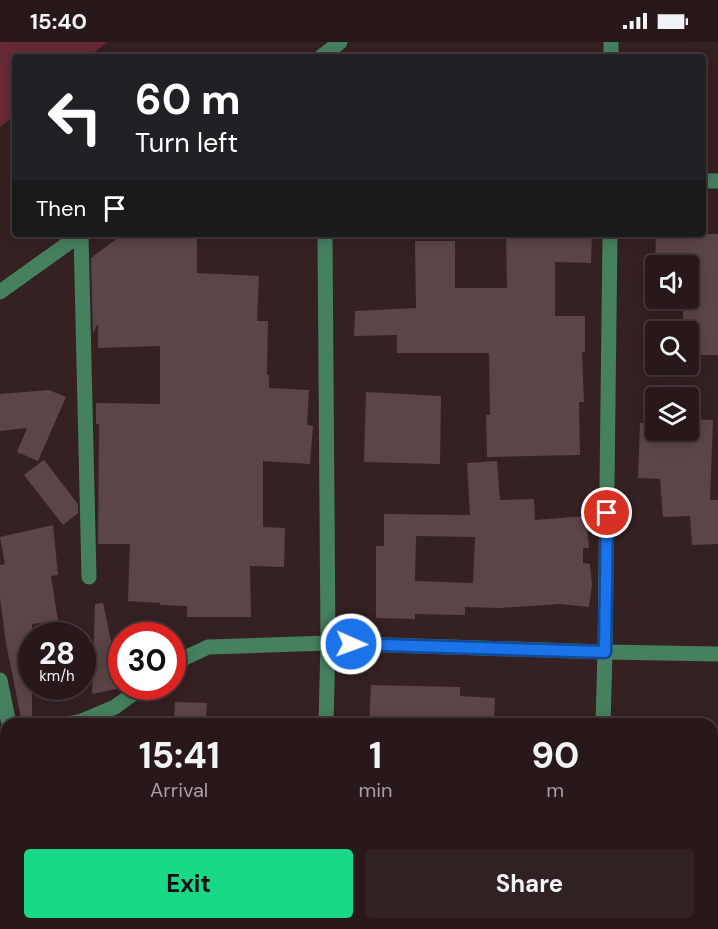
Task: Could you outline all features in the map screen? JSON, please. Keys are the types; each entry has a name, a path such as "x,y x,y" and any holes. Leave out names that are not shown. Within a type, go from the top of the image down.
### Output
{"street":[{"path":"325,54 340,42"},
{"path":"0,292 77,237"},
{"path":"81,237 89,577"},
{"path":"325,237 326,718"},
{"path":"603,718 610,237"},
{"path":"186,657 208,647 327,643 718,654"},
{"path":"0,680 8,718"},
{"path":"89,718 124,700"}],"shaded area":[{"path":"0,42 107,42 92,54 12,54 12,117 0,127"}],"building":[{"path":"706,234 718,234 718,355 699,355 699,321 683,321 683,309 699,309 699,255 655,255 656,237 706,237"},
{"path":"119,237 197,237 197,273 259,276 257,321 268,321 267,375 269,375 269,388 309,390 307,425 313,426 310,464 263,461 263,527 285,528 284,567 250,566 251,617 187,617 187,606 128,601 130,544 98,544 99,424 96,424 96,403 160,404 160,346 98,348 98,323 93,334 91,258"},
{"path":"506,237 592,237 591,263 555,262 555,316 585,316 585,352 582,352 584,402 579,402 580,455 487,457 486,415 490,415 489,353 397,353 397,335 354,336 355,311 416,308 415,241 455,241 455,288 507,288"},
{"path":"49,390 66,397 38,461 17,452 27,428 0,431 0,394"},
{"path":"366,392 441,396 440,464 364,462"},
{"path":"699,419 713,420 710,500 718,500 718,544 692,545 690,516 663,517 660,479 638,478 640,423 645,423 645,441 699,441"},
{"path":"44,460 78,504 78,513 63,525 24,475"},
{"path":"497,461 500,500 534,499 535,520 586,516 589,548 583,548 583,563 590,564 592,585 589,607 560,604 499,608 465,607 465,615 415,614 415,619 376,618 376,546 384,546 384,514 470,515 467,463","holes":["416,536 475,537 473,583 415,581"]},
{"path":"53,525 58,575 51,576 58,621 18,622 18,700 32,700 32,717 21,718 6,643 0,598 0,565 5,564 0,537"},
{"path":"103,603 108,627 108,691 96,693 94,622 95,604"},
{"path":"371,685 460,687 460,696 495,698 494,718 369,718"},
{"path":"175,702 207,703 206,718 174,718"}],"route":[{"path":"351,644 605,652 607,513"}]}
